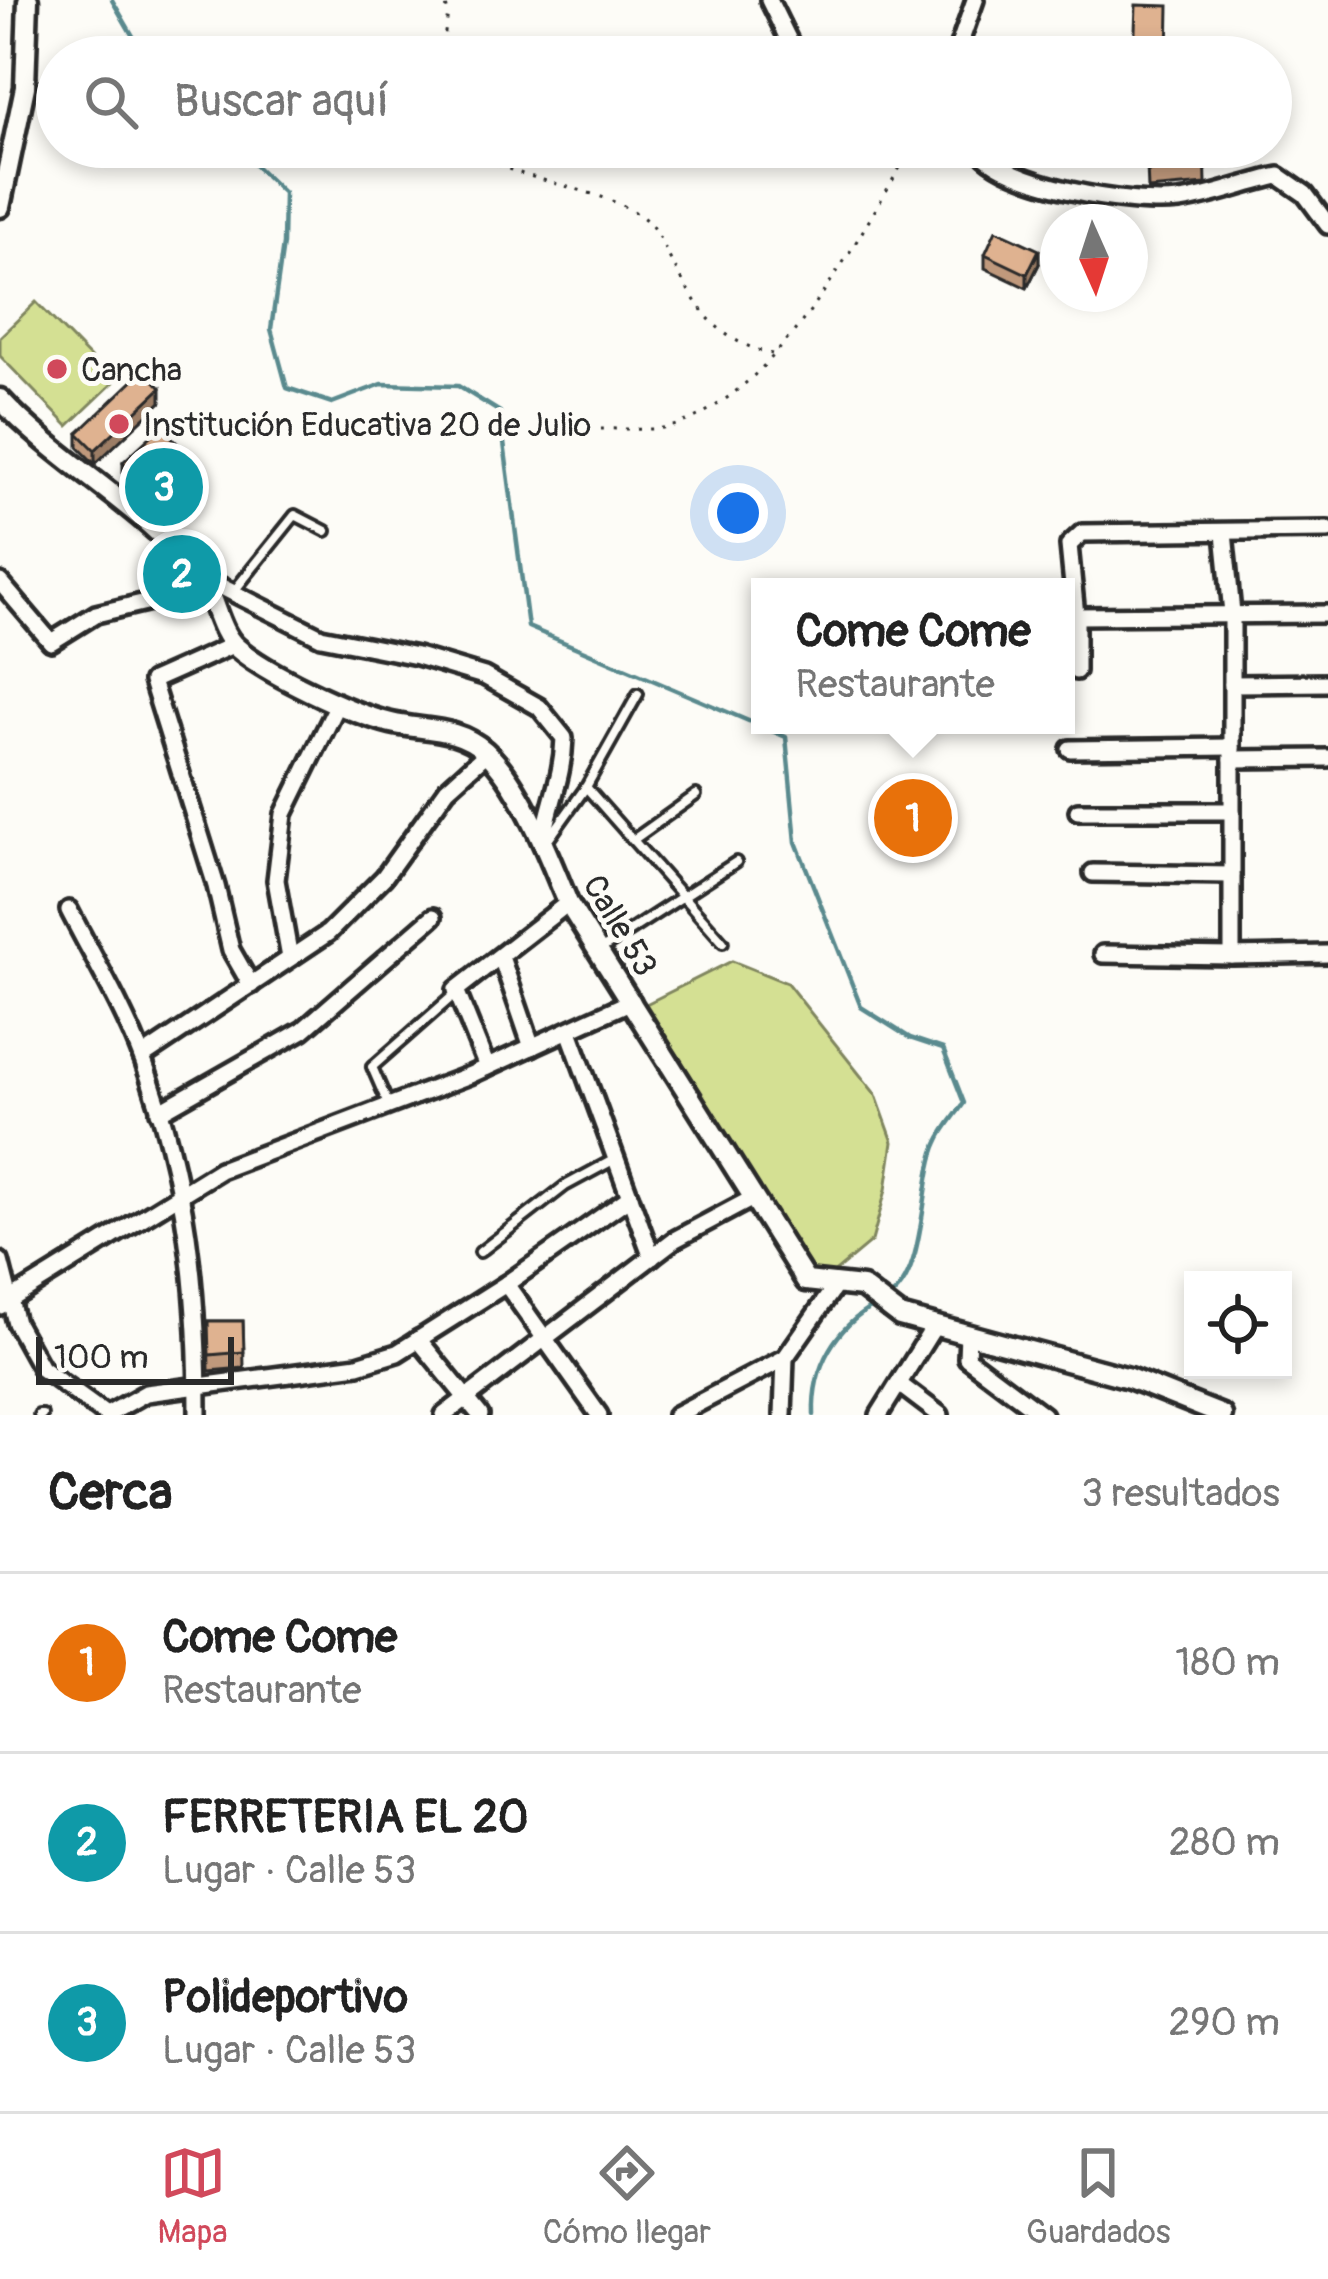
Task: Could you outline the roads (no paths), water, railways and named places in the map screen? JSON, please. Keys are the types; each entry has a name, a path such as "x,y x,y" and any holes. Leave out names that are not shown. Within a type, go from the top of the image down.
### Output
{"street":[{"path":"0,207 25,87 28,0"},
{"path":"769,0 787,36"},
{"path":"962,36 975,0"},
{"path":"1006,168 1045,184 1117,198 1178,201 1279,176 1305,194 1328,225"},
{"path":"0,399 34,436 142,522 200,576 320,637 417,656 484,676 539,706 564,737 563,775 547,813 543,846"},
{"path":"1072,578 1069,545 1082,533 1328,530"},
{"path":"1224,532 1232,613 1232,956"},
{"path":"0,582 51,643 96,614 166,597 200,576"},
{"path":"142,1057 328,934 385,877 447,789 487,753 458,733 390,723 338,704 233,645 200,576"},
{"path":"1075,606 1076,671"},
{"path":"1076,616 1328,614"},
{"path":"233,645 152,681 216,886 231,950 250,985"},
{"path":"1232,684 1328,683"},
{"path":"290,958 276,880 284,814 338,704"},
{"path":"1070,749 1328,758"},
{"name":"Calle 53","path":"487,753 513,790 568,903 806,1281 862,1287 900,1316 1129,1378 1218,1414"},
{"path":"1078,811 1232,811"},
{"path":"1093,873 1232,874"},
{"path":"487,1067 455,994 458,986 568,903"},
{"path":"69,910 142,1057 182,1191 196,1292 199,1415"},
{"path":"159,1112 303,1030 433,917"},
{"path":"1103,954 1328,954"},
{"path":"500,957 532,1047"},
{"path":"6,1303 220,1170 487,1067 632,1001"},
{"path":"569,1031 652,1257"},
{"path":"0,1262 6,1303 41,1368 107,1415 146,1393 358,1365 397,1353 630,1197"},
{"path":"445,1415 674,1240 753,1198"},
{"path":"506,1283 599,1415"},
{"path":"676,1415 785,1358 836,1285"},
{"path":"879,1415 935,1325"},
{"path":"968,1334 967,1358 1043,1415"},
{"path":"418,1339 480,1415"},
{"path":"783,1415 785,1358"},
{"path":"898,1384 940,1415"}],"lane":[{"path":"232,592 295,515 326,531"},
{"path":"543,846 586,787 638,694"},
{"path":"586,787 723,942"},
{"path":"633,840 696,795"},
{"path":"598,951 736,862"},
{"path":"388,1106 371,1067 455,994"},
{"path":"480,1252 566,1186 616,1159"}],"waterway":[{"path":"112,0 133,36"},
{"path":"258,168 284,193 283,244 271,329 287,388 332,403 382,384 458,386 500,412 528,627 751,722"},
{"path":"779,734 786,737 796,842 861,1007 910,1038 943,1049 964,1103 932,1158 909,1270 887,1299"},
{"path":"814,1415 817,1381 829,1350 849,1324 877,1304"}],"place":[{"name":"Cancha","path":"57,369"},
{"name":"Institución Educativa 20 de Julio","path":"119,424"},
{"name":"Polideportivo","path":"164,487"},
{"name":"FERRETERIA EL 20","path":"182,574"},
{"name":"Come Come","path":"913,818"}]}
